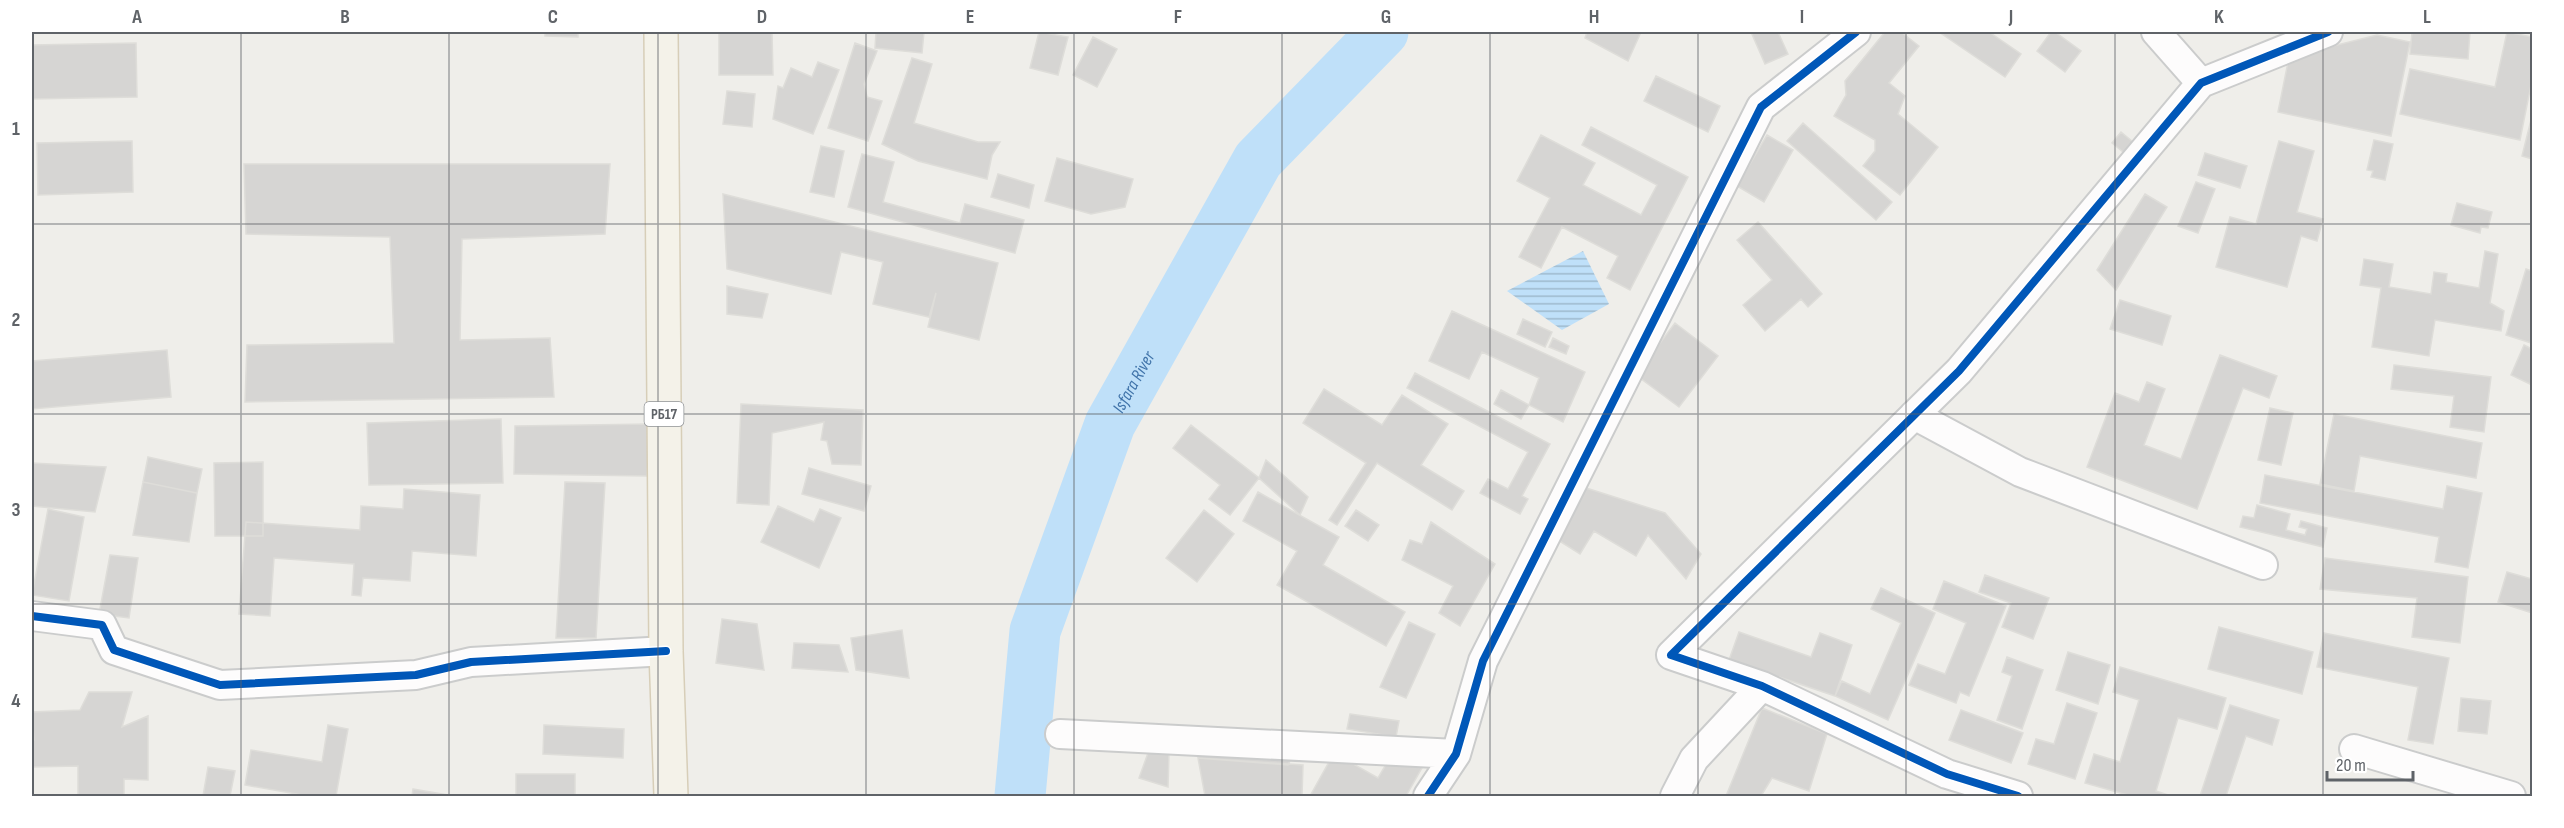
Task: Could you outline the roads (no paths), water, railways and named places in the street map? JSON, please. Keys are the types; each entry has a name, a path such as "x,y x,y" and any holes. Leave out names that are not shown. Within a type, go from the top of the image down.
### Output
{"main road":[{"name":"РБ17","path":"661,32 666,651 671,796"}],"street":[{"path":"1428,796 1456,754 1483,661 1761,106 1856,32"},
{"path":"2156,32 2201,83"},
{"path":"2018,796 1942,785 1762,686 1671,656 1959,371 2201,83 2328,32"},
{"path":"1914,415 2020,472 2263,565"},
{"path":"32,616 102,625 114,650 220,685 416,675 471,662 666,651"},
{"path":"1675,796 1694,759 1762,686"},
{"path":"1060,734 1456,754"},
{"path":"2355,749 2511,796"}],"water":[{"path":"1583,251 1609,304 1562,330 1507,291"}],"waterway":[{"name":"Isfara River","path":"1020,796 1035,631 1110,424 1258,160 1383,32"}]}
